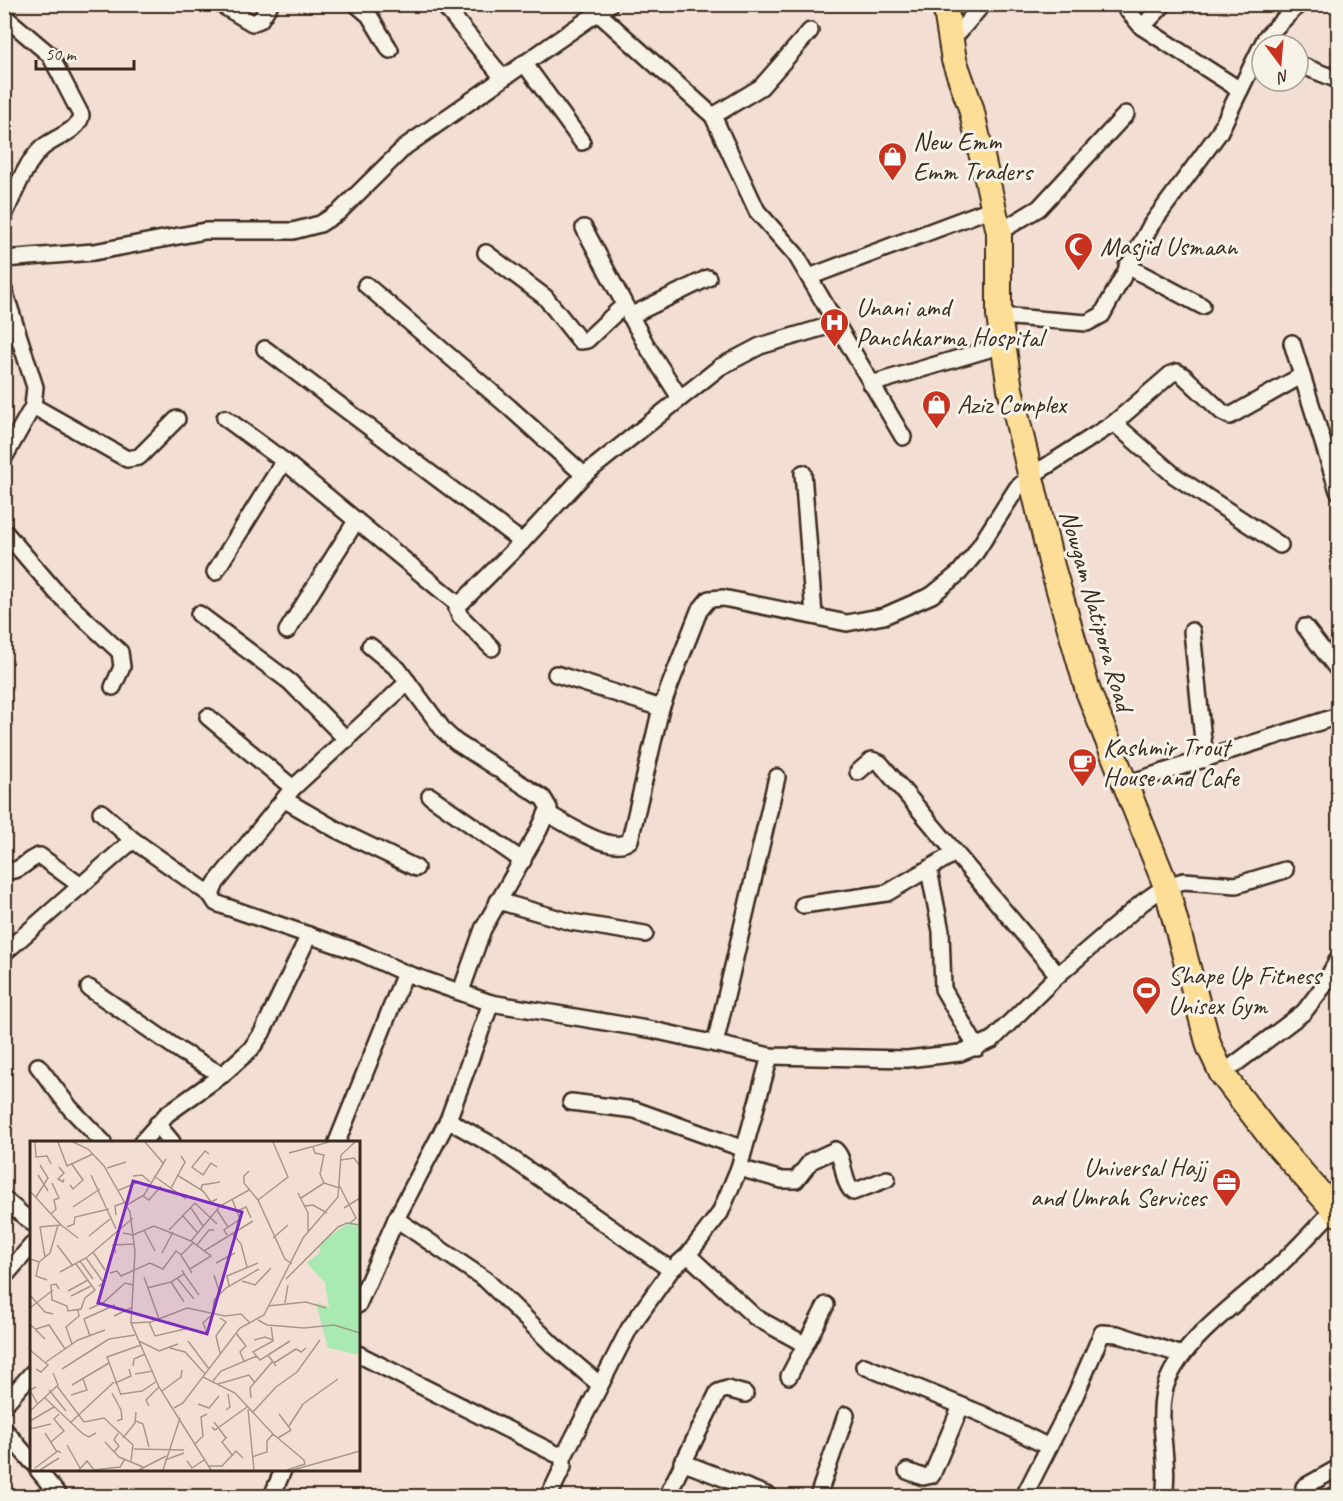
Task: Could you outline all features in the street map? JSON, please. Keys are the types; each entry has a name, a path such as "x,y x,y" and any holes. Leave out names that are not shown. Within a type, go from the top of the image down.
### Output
{"main road":[{"name":"Nowgam Natipora Road","path":"945,4 951,41 971,108 999,232 999,316 1003,345 1052,567 1088,691 1123,784 1167,886 1209,1046 1222,1074 1272,1139 1336,1212"}],"street":[{"path":"220,4 252,23 260,20 270,4"},
{"path":"356,4 369,15 390,50"},
{"path":"443,4 503,78"},
{"path":"951,41 982,4"},
{"path":"1122,4 1142,27 1240,90"},
{"path":"1142,27 1164,4"},
{"path":"1270,33 1299,4"},
{"path":"4,259 94,252 205,231 293,231 321,224 339,212 406,146 604,9 713,116 757,212 767,225 790,246 903,437"},
{"path":"4,16 50,55 81,115 77,124 43,148 33,159 4,215"},
{"path":"713,116 762,87 810,31"},
{"path":"524,63 582,142"},
{"path":"1310,69 1338,80"},
{"path":"999,316 1091,323 1102,315 1151,225 1219,133 1250,70"},
{"path":"999,232 1039,208 1126,114"},
{"path":"809,277 993,208"},
{"path":"584,228 627,310 680,398"},
{"path":"486,253 546,297 580,342 587,340 627,310 708,278"},
{"path":"1127,266 1202,306"},
{"path":"366,285 509,407 584,475"},
{"path":"4,290 33,380 33,406 4,458"},
{"path":"492,648 460,616 457,609 459,605 584,475 720,367 748,351 835,324"},
{"path":"1292,343 1338,491"},
{"path":"871,384 1003,345"},
{"path":"265,349 522,542"},
{"path":"547,813 610,846 625,845 630,840 660,708 699,611 709,599 723,598 836,621 859,621 884,616 932,595 959,573 974,555 1017,488 1031,476 1114,423 1174,373 1184,376 1222,412 1230,416 1301,376"},
{"path":"33,406 127,459 140,457 177,419"},
{"path":"225,418 284,461 459,605"},
{"path":"1114,423 1175,476 1280,545"},
{"path":"215,572 284,461"},
{"path":"803,474 814,615"},
{"path":"287,631 356,520"},
{"path":"4,531 57,593 120,652 122,667 113,687"},
{"path":"199,614 290,682 347,740"},
{"path":"1305,627 1338,670"},
{"path":"1192,631 1205,760"},
{"path":"370,646 398,669 444,731 456,742 543,798 549,808 523,861 498,901 473,953 460,991"},
{"path":"556,674 660,708"},
{"path":"211,895 216,884 289,794 408,682"},
{"path":"1123,784 1205,760 1338,716"},
{"path":"208,717 289,794 337,830 416,868"},
{"path":"858,772 872,760 877,760 1058,975"},
{"path":"715,1044 777,777"},
{"path":"430,796 523,861"},
{"path":"101,812 133,840 211,895 216,903 361,953 405,973 491,1002 606,1022 770,1056 908,1059 960,1053 977,1048 1004,1030 1058,975 1143,902 1167,886 1184,881 1236,885 1285,870"},
{"path":"4,953 133,840"},
{"path":"803,905 887,893 955,853"},
{"path":"4,868 10,872 18,870 34,857 40,856 81,886"},
{"path":"929,870 941,931 943,989 977,1048"},
{"path":"498,901 572,922 645,934"},
{"path":"144,1141 157,1124 183,1100 222,1075 241,1059 262,1033 309,935"},
{"path":"1222,1074 1304,1012 1338,959"},
{"path":"338,1141 405,973"},
{"path":"90,988 173,1046 222,1075"},
{"path":"360,1300 396,1219 448,1120 491,1002"},
{"path":"360,1354 556,1455 569,1450 599,1384 629,1329 671,1270 688,1255 720,1213 739,1168 770,1056"},
{"path":"38,1066 70,1108 101,1141"},
{"path":"571,1102 635,1110 744,1149"},
{"path":"448,1120 494,1146 671,1270"},
{"path":"157,1124 170,1141"},
{"path":"739,1168 782,1180 796,1180 811,1161 835,1150 839,1154 846,1185 853,1192 887,1179"},
{"path":"4,1199 30,1221"},
{"path":"1164,1497 1164,1394 1173,1368 1182,1355 1336,1212"},
{"path":"396,1219 486,1280 554,1346 599,1384"},
{"path":"4,1277 30,1247"},
{"path":"688,1255 755,1317 804,1344"},
{"path":"789,1376 826,1305"},
{"path":"1024,1497 1102,1333 1117,1334 1182,1355"},
{"path":"864,1366 961,1406 1049,1447"},
{"path":"4,1405 30,1375"},
{"path":"667,1497 718,1392 727,1389 745,1394"},
{"path":"907,1471 923,1477 932,1475 961,1406"},
{"path":"818,1497 846,1415"},
{"path":"4,1428 30,1460"},
{"path":"549,1497 563,1467 563,1454"},
{"path":"682,1462 769,1497"},
{"path":"1304,1487 1338,1468"},
{"path":"39,1471 59,1497"},
{"path":"272,1497 284,1471"}],"place":[{"name":"New Emm Emm Traders","path":"892,182"},
{"name":"Masjid Usmaan","path":"1079,272"},
{"name":"Unani amd Panchkarma Hospital","path":"835,348"},
{"name":"Aziz Complex","path":"936,430"},
{"name":"Kashmir Trout House and Cafe","path":"1082,788"},
{"name":"Shape Up Fitness Unisex Gym","path":"1147,1016"},
{"name":"Universal Hajj and Umrah Services","path":"1227,1208"}]}
